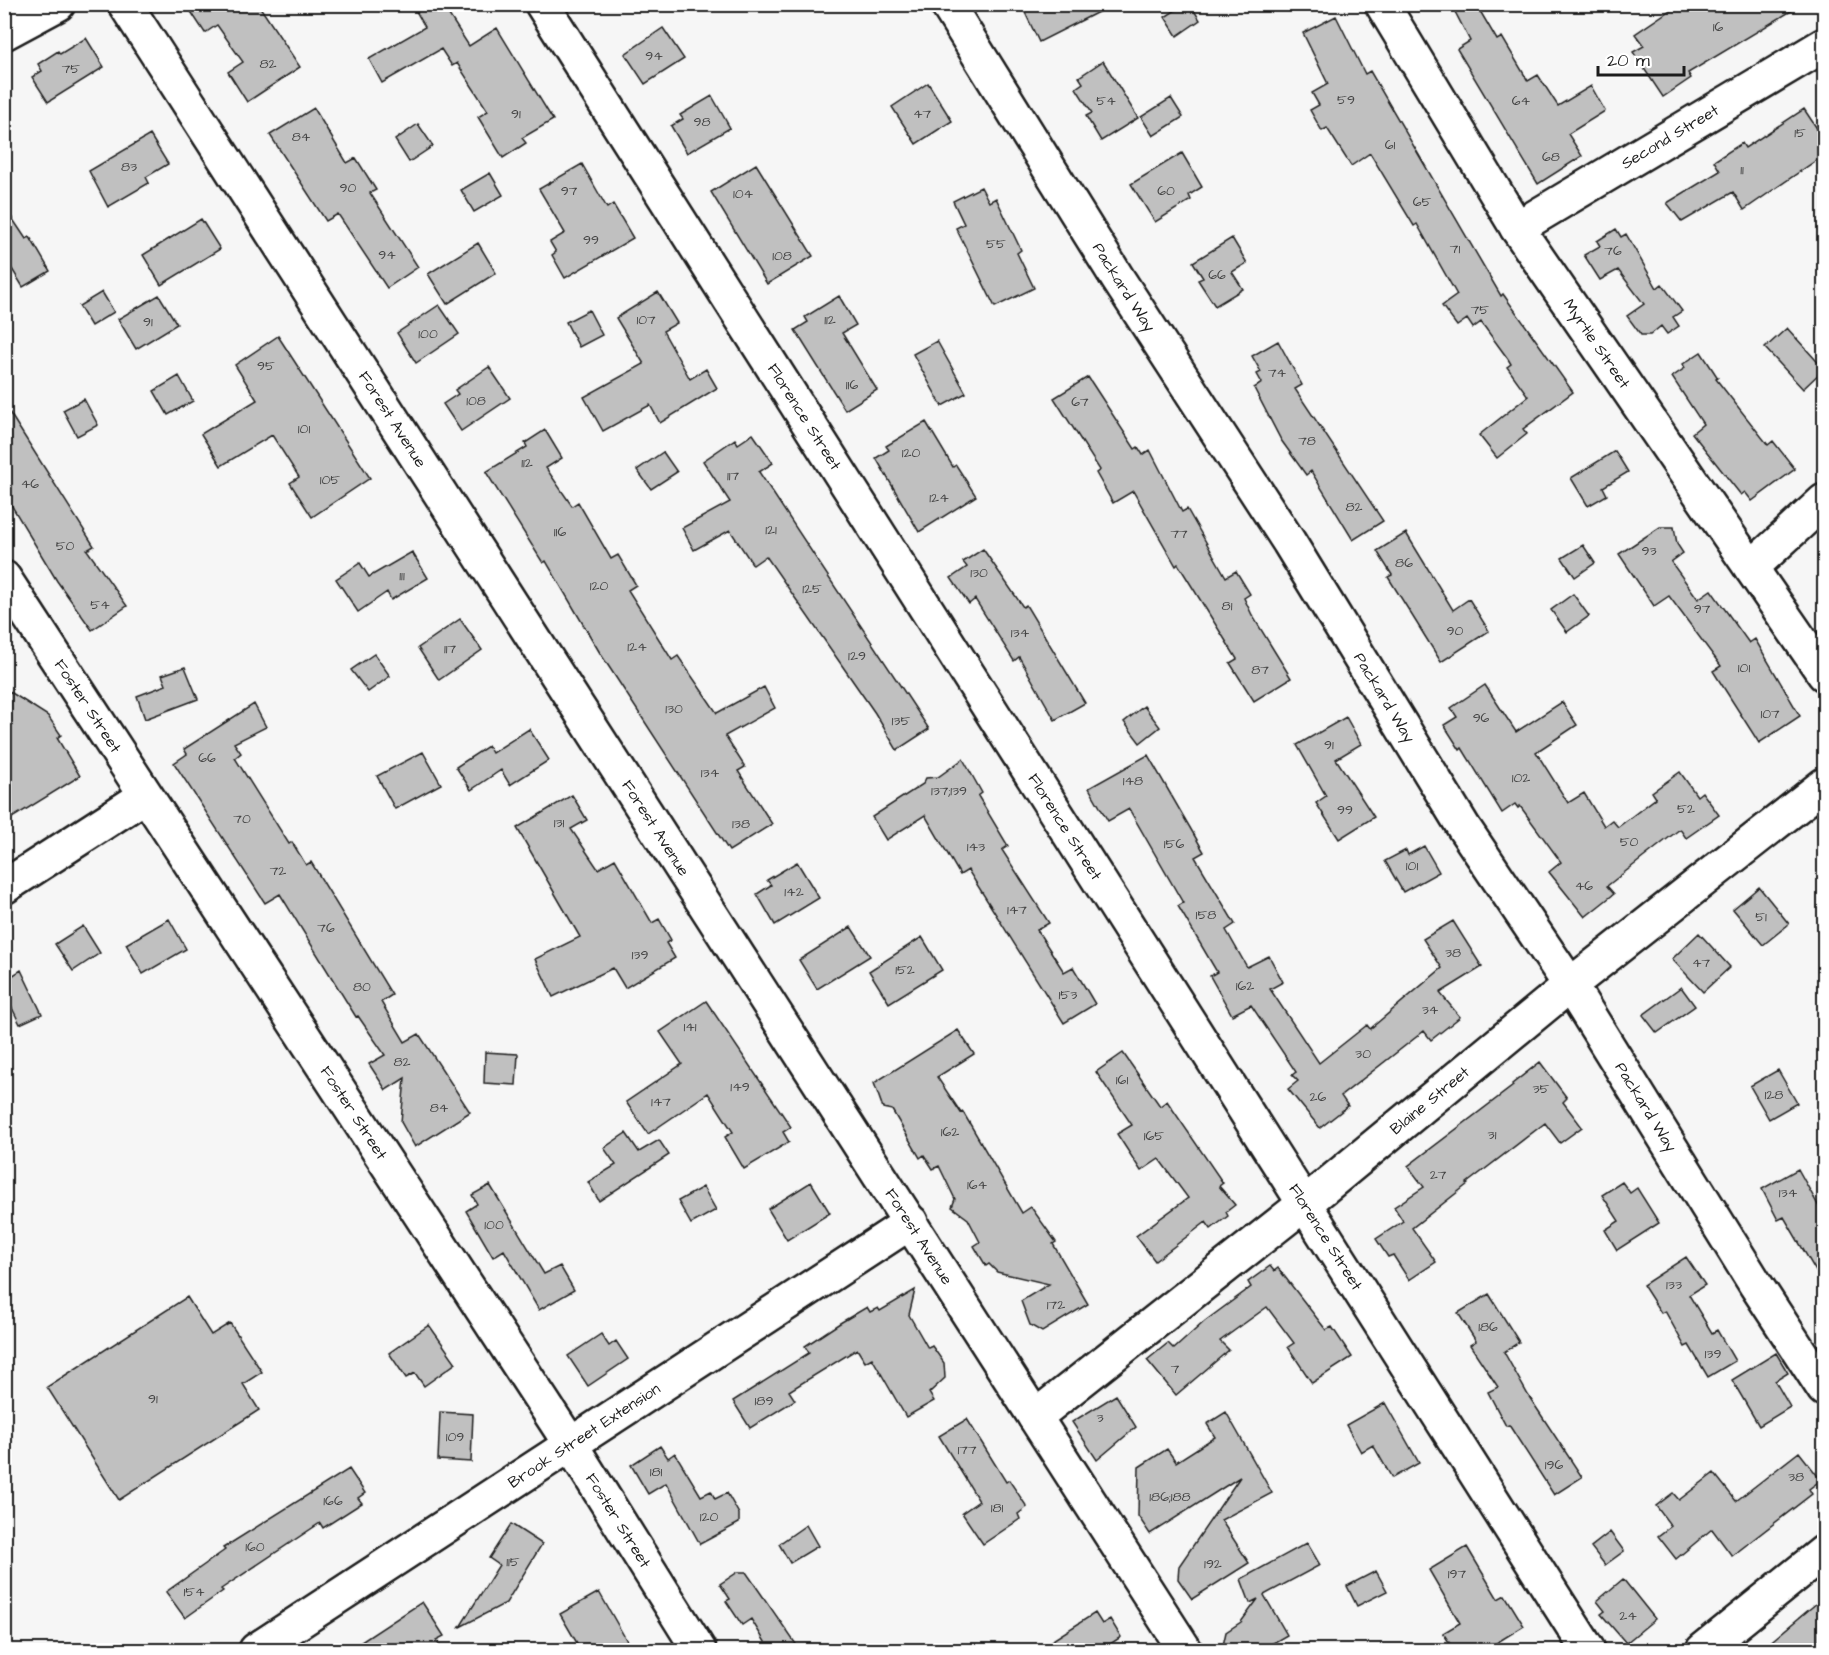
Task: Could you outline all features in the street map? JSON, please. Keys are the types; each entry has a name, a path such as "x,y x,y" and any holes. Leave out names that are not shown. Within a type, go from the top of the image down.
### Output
{"street":[{"path":"4,33 58,4"},
{"name":"Forest Avenue","path":"125,4 1185,1650"},
{"name":"Florence Street","path":"542,4 1303,1205 1588,1650"},
{"name":"Packard Way","path":"947,4 1118,279 1289,542 1464,828 1570,985 1756,1285 1824,1389"},
{"name":"Myrtle Street","path":"1382,4 1517,228 1824,674"},
{"name":"Second Street","path":"1517,228 1824,45"},
{"path":"1751,568 1824,501"},
{"name":"Foster Street","path":"4,578 571,1445 699,1650"},
{"name":"Blaine Street","path":"1035,1417 1303,1205 1570,985 1824,785"},
{"path":"4,886 145,796"},
{"name":"Brook Street Extension","path":"256,1650 911,1222"},
{"path":"1702,1650 1824,1552"}],"building":[{"path":"186,4 258,4 300,67 247,102 228,72 243,62 217,25 205,33"},
{"path":"412,4 442,4 469,46 497,28 553,120 522,138 526,143 503,158 478,117 488,111 457,63 452,66 441,49 382,83 369,59 425,27"},
{"path":"1021,4 1114,4 1039,42"},
{"path":"1185,4 1190,4 1200,20 1177,36 1165,17"},
{"path":"1451,4 1476,4 1497,40 1502,37 1528,81 1538,75 1558,106 1591,86 1605,111 1568,134 1582,156 1538,184 1457,49 1470,41"},
{"path":"1679,4 1803,4 1688,73 1691,78 1663,97 1633,52 1644,46 1635,34"},
{"path":"1336,16 1365,74 1370,71 1501,296 1503,294 1573,392 1523,429 1527,434 1497,458 1479,435 1528,396 1507,367 1511,364 1481,322 1473,328 1467,319 1457,326 1442,306 1457,295 1417,224 1414,226 1370,153 1351,166 1327,128 1322,131 1310,110 1319,105 1312,93 1328,84 1303,33"},
{"path":"663,28 684,59 645,84 625,54"},
{"path":"86,38 104,67 48,102 32,77 42,71 38,64 58,51 60,54"},
{"path":"1103,61 1138,118 1101,141 1086,116 1092,113 1076,88 1083,83 1079,77"},
{"path":"928,83 952,121 916,144 892,107"},
{"path":"712,96 730,128 687,153 671,126 683,119 680,115"},
{"path":"1171,98 1183,117 1153,136 1141,117"},
{"path":"314,108 347,163 356,158 376,190 370,193 418,267 387,288 338,214 326,221 270,135"},
{"path":"1804,109 1824,139 1824,155 1744,210 1733,192 1682,222 1667,203 1720,171 1714,161 1742,143 1745,148"},
{"path":"418,124 433,146 409,162 395,140"},
{"path":"150,135 168,164 146,177 149,183 108,207 89,171"},
{"path":"1182,153 1202,187 1189,195 1191,200 1155,222 1131,184"},
{"path":"582,164 607,208 613,204 633,238 565,278 552,255 556,252 550,242 565,233 539,189"},
{"path":"756,164 813,256 767,284 711,192"},
{"path":"490,173 503,195 474,212 461,190"},
{"path":"981,187 989,202 996,198 1021,250 1017,253 1034,288 995,307 956,228 964,224 953,201"},
{"path":"4,206 26,239 30,237 50,271 23,287 4,256"},
{"path":"201,219 220,249 161,285 143,255"},
{"path":"1616,229 1621,237 1626,234 1657,288 1662,284 1682,311 1673,317 1679,326 1667,334 1661,326 1650,335 1641,335 1627,316 1644,304 1618,270 1600,280 1584,255 1600,246 1597,241"},
{"path":"1232,238 1247,263 1232,272 1243,289 1215,306 1198,280 1203,278 1193,262"},
{"path":"478,243 496,273 447,304 428,274"},
{"path":"102,292 114,312 91,326 79,306"},
{"path":"658,292 677,323 663,331 690,379 706,369 717,388 660,423 650,405 603,431 584,397 644,364 616,318"},
{"path":"159,295 177,324 136,349 118,319"},
{"path":"839,296 856,325 842,333 877,390 845,410 795,330 808,322 805,317"},
{"path":"439,305 459,334 416,363 397,333"},
{"path":"589,310 602,335 579,347 566,322"},
{"path":"1787,328 1824,369 1803,389 1765,348"},
{"path":"278,336 370,478 312,517 290,483 299,477 272,435 221,466 201,434 257,400 235,365"},
{"path":"937,341 966,393 942,406 913,354"},
{"path":"1278,341 1302,385 1295,389 1383,521 1353,540 1311,471 1306,475 1281,440 1254,388 1262,383 1257,374 1261,372 1252,356"},
{"path":"1701,352 1718,378 1716,379 1768,445 1773,441 1795,469 1752,501 1745,492 1741,495 1692,433 1703,424 1672,377 1685,368 1683,364"},
{"path":"489,367 510,398 461,431 443,404 458,394 455,390"},
{"path":"179,376 193,401 168,415 154,391"},
{"path":"1088,377 1135,449 1138,447 1143,455 1150,450 1182,512 1187,509 1226,577 1236,571 1250,594 1244,598 1252,615 1291,678 1254,701 1230,663 1237,659 1178,564 1176,566 1133,491 1113,503 1096,473 1100,470 1054,398"},
{"path":"84,399 98,425 77,436 63,410"},
{"path":"4,404 94,546 87,550 127,606 92,630 57,581 4,493"},
{"path":"926,422 953,467 956,465 976,496 919,532 876,458 889,450 886,446"},
{"path":"545,430 562,458 546,468 572,506 578,502 611,559 618,555 636,585 628,590 672,660 678,656 717,713 764,687 775,708 725,736 745,767 738,771 772,824 729,851 600,653 546,561 543,563 486,472 527,447 525,443"},
{"path":"753,434 773,463 759,472 929,729 897,750 875,713 766,556 753,565 730,530 694,550 682,528 730,502 703,461 735,439 738,444"},
{"path":"1615,451 1628,472 1603,487 1607,495 1588,506 1571,478"},
{"path":"663,452 677,472 651,489 637,470"},
{"path":"1660,527 1674,527 1677,544 1683,553 1671,562 1698,599 1711,590 1749,643 1755,639 1800,716 1759,743 1713,671 1721,666 1669,596 1654,606 1619,554"},
{"path":"1406,533 1453,610 1469,599 1489,631 1441,662 1388,577 1392,575 1377,551"},
{"path":"1583,545 1595,563 1575,577 1562,558"},
{"path":"983,549 1023,607 1026,605 1085,703 1055,720 1019,657 1014,661 975,599 969,604 951,578 967,567 963,562"},
{"path":"412,552 428,578 391,600 387,592 358,612 336,579 360,563 369,577"},
{"path":"1573,594 1589,616 1567,632 1551,610"},
{"path":"460,619 482,650 439,680 418,648"},
{"path":"374,654 390,676 368,692 351,670"},
{"path":"185,667 198,699 145,719 137,696 166,685 162,675"},
{"path":"1485,685 1516,732 1562,702 1577,725 1536,752 1568,803 1584,793 1604,826 1612,820 1618,827 1656,798 1652,792 1680,772 1697,796 1702,792 1719,815 1686,838 1680,829 1607,886 1614,894 1585,917 1549,872 1561,862 1520,806 1518,808 1515,804 1502,813 1462,748 1460,750 1444,725 1457,717 1451,708"},
{"path":"4,688 48,716 61,735 57,738 80,776 4,823"},
{"path":"254,704 266,727 234,743 241,753 235,758 289,844 292,842 306,865 311,862 392,995 381,1002 405,1042 419,1034 470,1112 415,1147 401,1122 405,1078 386,1090 369,1064 385,1055 358,1016 356,1017 280,894 265,903 174,763 187,754 184,749"},
{"path":"1144,706 1160,727 1140,743 1124,722"},
{"path":"1346,717 1361,744 1336,759 1374,817 1339,839 1316,803 1326,796 1297,745"},
{"path":"529,729 549,760 510,785 501,770 471,790 456,767 488,746 492,753"},
{"path":"423,752 441,784 395,809 377,776"},
{"path":"1148,755 1204,852 1195,857 1235,924 1226,930 1247,967 1269,956 1283,982 1270,989 1319,1063 1367,1025 1370,1029 1442,968 1423,939 1453,921 1482,967 1440,993 1460,1017 1431,1040 1424,1031 1341,1096 1348,1106 1320,1128 1288,1089 1298,1081 1292,1075 1296,1072 1251,1005 1232,1015 1210,976 1217,972 1178,906 1183,903 1129,809 1108,821 1089,788"},
{"path":"963,759 982,793 978,796 1008,846 1002,850 1049,923 1037,930 1064,972 1073,967 1095,1004 1064,1023 968,870 960,875 925,815 886,840 872,817 923,784 926,778 938,777"},
{"path":"572,795 587,820 571,829 598,869 615,859 652,923 659,919 671,940 666,943 675,958 625,988 613,968 553,997 535,959 580,937 517,828"},
{"path":"1424,846 1439,872 1403,892 1385,861 1406,850 1408,855"},
{"path":"797,862 819,898 775,925 757,894 771,885 767,880"},
{"path":"1759,887 1789,924 1763,945 1733,909"},
{"path":"169,919 186,949 143,974 126,944"},
{"path":"83,926 100,953 73,971 55,944"},
{"path":"851,927 870,956 817,989 799,960"},
{"path":"1699,933 1730,967 1703,992 1672,959"},
{"path":"922,937 942,970 889,1003 869,971"},
{"path":"21,970 42,1014 20,1024 12,1008 4,1012 4,981"},
{"path":"1681,987 1695,1006 1657,1033 1643,1015"},
{"path":"706,1001 791,1127 783,1132 789,1142 744,1169 725,1137 733,1132 708,1093 648,1134 626,1102 682,1064 660,1032"},
{"path":"958,1030 974,1054 937,1077 961,1113 963,1112 1022,1213 1031,1207 1056,1242 1053,1244 1088,1304 1042,1332 1030,1325 1021,1301 1049,1284 997,1272 989,1264 986,1266 974,1246 980,1242 968,1219 952,1207 955,1199 939,1166 933,1169 924,1155 920,1158 892,1110 883,1108 874,1083"},
{"path":"485,1052 518,1054 516,1085 484,1083"},
{"path":"1123,1053 1160,1106 1167,1101 1223,1183 1219,1186 1235,1205 1226,1212 1228,1216 1211,1229 1206,1222 1155,1261 1136,1236 1188,1198 1159,1159 1141,1171 1117,1134 1132,1125 1096,1072"},
{"path":"1540,1062 1567,1098 1563,1102 1582,1127 1560,1143 1545,1123 1412,1228 1436,1262 1409,1280 1393,1255 1388,1257 1376,1239 1403,1221 1394,1207 1424,1187 1408,1166 1513,1086 1512,1084"},
{"path":"1778,1070 1797,1103 1769,1119 1750,1086"},
{"path":"626,1133 639,1152 659,1140 669,1155 599,1201 588,1182 616,1165 604,1148"},
{"path":"1798,1169 1824,1216 1824,1285 1784,1217 1778,1220 1762,1189"},
{"path":"811,1182 830,1213 787,1240 768,1209"},
{"path":"1622,1182 1630,1193 1637,1188 1659,1223 1617,1250 1605,1230 1619,1221 1602,1195"},
{"path":"490,1185 544,1274 560,1266 574,1290 539,1310 504,1250 493,1257 466,1211 477,1204 472,1195"},
{"path":"703,1187 716,1210 691,1224 678,1201"},
{"path":"1686,1257 1705,1285 1689,1295 1712,1333 1717,1330 1735,1361 1708,1377 1689,1345 1685,1347 1665,1311 1661,1313 1643,1285"},
{"path":"1270,1266 1274,1271 1278,1268 1326,1330 1332,1327 1352,1357 1312,1383 1288,1347 1294,1343 1267,1307 1220,1341 1229,1350 1176,1395 1147,1360 1168,1343 1174,1349 1205,1321 1251,1287 1248,1282"},
{"path":"915,1290 909,1315 928,1348 932,1346 944,1363 945,1378 929,1393 934,1401 906,1417 872,1358 865,1362 857,1349 789,1391 795,1400 750,1428 733,1401 809,1353 805,1346 840,1323 867,1307 870,1312 878,1308 880,1311"},
{"path":"1489,1294 1519,1342 1504,1352 1528,1395 1582,1477 1554,1495 1509,1425 1506,1426 1488,1392 1498,1387 1470,1345 1476,1341 1458,1313"},
{"path":"187,1297 211,1335 230,1323 262,1372 243,1384 259,1410 119,1500 47,1387"},
{"path":"429,1325 456,1363 424,1386 415,1373 406,1378 389,1353"},
{"path":"601,1334 609,1346 616,1341 628,1359 588,1386 568,1356"},
{"path":"1776,1353 1788,1373 1775,1381 1790,1407 1759,1426 1732,1380"},
{"path":"1116,1395 1136,1427 1097,1460 1072,1422"},
{"path":"1385,1403 1419,1463 1392,1478 1373,1445 1361,1452 1346,1425"},
{"path":"440,1412 473,1414 471,1462 438,1460"},
{"path":"1226,1412 1272,1493 1221,1520 1249,1563 1192,1599 1178,1579 1179,1566 1240,1477 1150,1534 1138,1516 1139,1467 1167,1449 1176,1462 1215,1437 1207,1424"},
{"path":"967,1419 1006,1482 1009,1480 1027,1507 1018,1514 1020,1519 983,1544 962,1513 979,1501 939,1436"},
{"path":"660,1446 668,1458 675,1453 701,1496 711,1491 715,1499 727,1493 739,1514 739,1523 700,1544 666,1483 648,1494 631,1465"},
{"path":"1799,1452 1821,1480 1809,1489 1812,1494 1732,1556 1712,1529 1676,1559 1658,1536 1671,1526 1656,1506 1673,1493 1679,1500 1714,1473 1736,1501"},
{"path":"349,1469 365,1493 358,1498 362,1503 323,1528 320,1523 221,1589 223,1591 185,1618 166,1592 225,1550 223,1548"},
{"path":"511,1524 542,1544 506,1603 460,1627 499,1565 489,1558"},
{"path":"806,1525 818,1546 790,1563 779,1544"},
{"path":"1610,1532 1624,1551 1605,1565 1591,1547"},
{"path":"1307,1543 1320,1565 1264,1595 1287,1635 1261,1650 1222,1650 1226,1632 1241,1622 1258,1599 1250,1603 1241,1579"},
{"path":"1467,1547 1498,1599 1505,1595 1524,1626 1485,1650 1454,1650 1443,1633 1460,1623 1429,1570"},
{"path":"1376,1571 1387,1591 1357,1606 1347,1586"},
{"path":"738,1572 746,1572 800,1650 770,1650 751,1619 742,1625 726,1601 730,1599 720,1584"},
{"path":"1623,1579 1655,1619 1626,1643 1601,1614 1605,1611 1597,1601"},
{"path":"599,1592 632,1650 581,1650 560,1614"},
{"path":"1824,1597 1824,1650 1761,1650"},
{"path":"422,1602 444,1636 436,1640 443,1650 349,1650"},
{"path":"1095,1613 1102,1624 1110,1619 1121,1637 1101,1650 1037,1650"}]}
